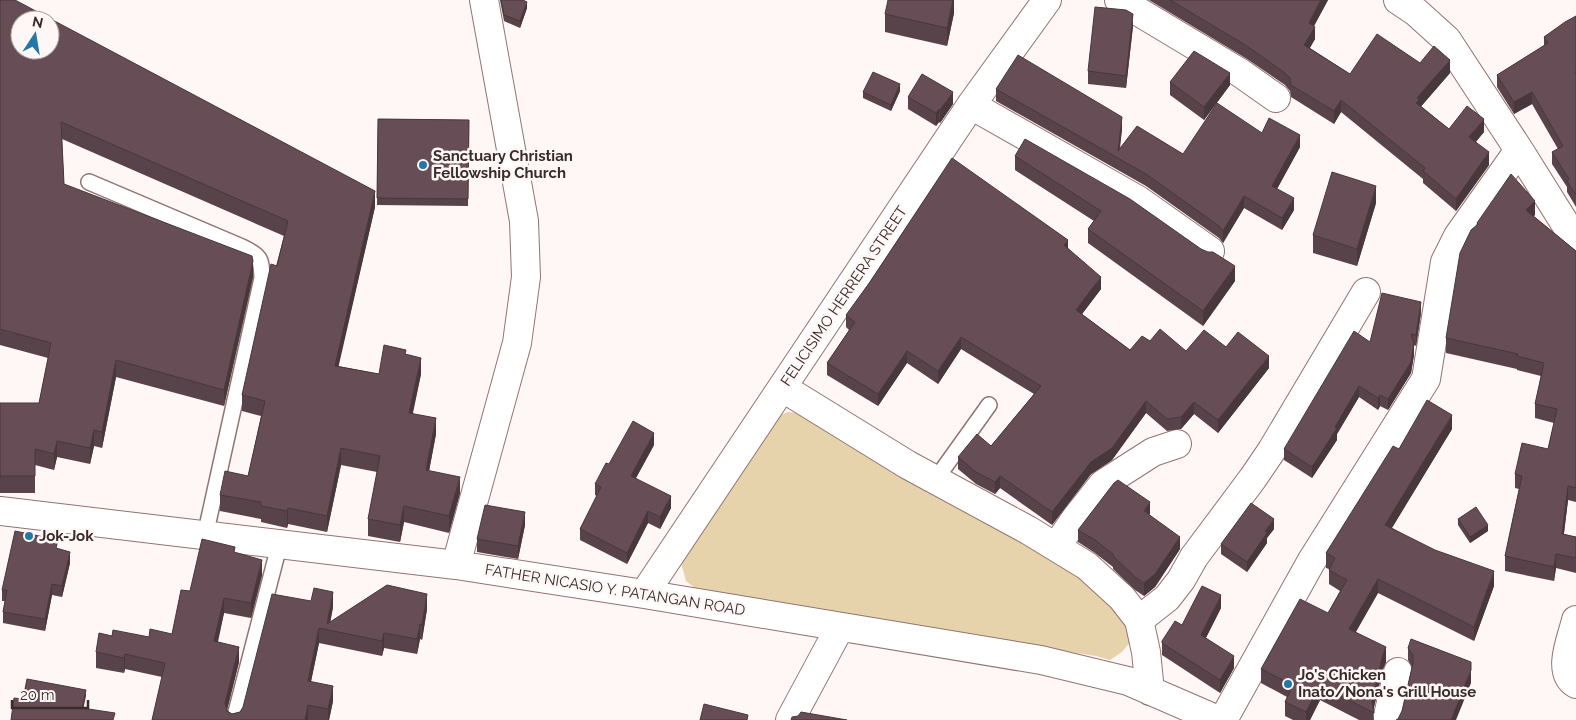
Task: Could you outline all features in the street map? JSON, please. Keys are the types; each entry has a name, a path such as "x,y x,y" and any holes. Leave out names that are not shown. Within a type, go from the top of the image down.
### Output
{"street":[{"path":"456,566 517,343 526,278 524,221 484,0"},
{"name":"FELICISIMO HERRERA STREET","path":"644,594 971,105 1047,0"},
{"path":"1119,0 1240,72 1276,98"},
{"path":"1398,0 1416,12 1446,40 1519,150 1576,241"},
{"path":"971,105 1138,200 1210,251"},
{"path":"1223,720 1311,562 1426,379 1445,262 1458,236 1519,150"},
{"path":"1139,620 1166,598 1181,580 1194,557 1253,478 1272,450 1366,292"},
{"path":"783,388 908,465 1056,547 1086,566 1122,598 1139,620 1146,652 1150,691"},
{"path":"1056,547 1103,484 1153,452 1177,444"},
{"name":"FATHER NICASIO Y. PATANGAN ROAD","path":"0,511 456,566 644,594 1042,660 1128,681 1218,720"},
{"path":"1576,620 1565,670 1576,684"},
{"path":"790,720 840,627"},
{"path":"1387,720 1398,672"}],"lane":[{"path":"88,182 242,247 257,255 261,260 262,278 205,536"},
{"path":"936,479 989,405"},
{"path":"234,720 279,546"}],"shaded area":[{"path":"788,412 798,413 819,423 1097,586 1126,620 1132,640 1122,652 1110,660 1096,656 705,596 686,581 680,559 778,416"}],"building":[{"path":"0,0 15,0 34,10 10,10 10,60 60,60 60,24 375,191 335,366 379,374 384,345 406,350 405,354 421,358 409,413 436,418 426,470 460,477 449,516 404,506 400,525 368,519 380,456 341,448 327,516 288,508 287,511 261,506 261,502 220,495 225,471 248,476 265,401 242,395 271,264 277,266 288,221 61,122 64,184 252,256 253,261 224,390 116,360 102,432 94,430 90,448 57,441 54,454 35,449 35,476 0,476 0,403 39,403 51,343 0,329"},
{"path":"501,0 523,0 527,2 520,21 504,15"},
{"path":"888,0 953,0 947,28 885,14"},
{"path":"1170,0 1321,0 1309,23 1315,27 1304,45 1350,74 1377,34 1420,63 1434,46 1450,60 1417,98 1419,100 1416,103 1449,129 1467,106 1484,119 1469,137 1489,152 1456,199 1423,171 1425,168 1341,100 1334,111 1291,85 1290,78 1285,73 1247,46"},
{"path":"1095,7 1126,10 1133,14 1126,76 1088,71"},
{"path":"1576,16 1576,195 1567,181 1569,179 1552,152 1563,146 1532,92 1514,102 1497,75 1548,43 1544,37"},
{"path":"1194,51 1230,73 1204,107 1170,82"},
{"path":"1018,55 1122,117 1118,151 1137,126 1183,154 1217,103 1262,133 1269,118 1300,135 1272,186 1294,198 1282,218 1244,196 1223,231 1219,226 1146,174 996,89"},
{"path":"873,72 900,84 891,105 863,92"},
{"path":"922,74 953,92 936,113 908,97"},
{"name":"Sanctuary Christian Fellowship Church","path":"378,119 469,120 468,199 377,198"},
{"path":"1025,139 1130,199 1201,249 1213,252 1235,266 1203,311 1088,229 1101,211 1015,156"},
{"path":"952,158 1068,240 1064,245 1101,277 1076,310 1130,350 1142,336 1150,341 1160,329 1186,351 1204,330 1226,347 1238,332 1269,356 1218,420 1194,402 1181,417 1167,419 1146,401 1112,448 1091,462 1052,512 1000,476 995,482 976,472 958,457 977,434 991,446 1041,386 961,337 938,371 907,351 878,394 827,363 855,322 846,315"},
{"path":"1332,172 1376,186 1357,249 1313,235"},
{"path":"1511,174 1535,201 1526,210 1576,251 1576,488 1568,486 1562,534 1576,537 1576,558 1556,554 1554,567 1505,556 1522,476 1515,474 1522,443 1548,449 1557,409 1535,404 1544,363 1517,356 1518,354 1446,338 1460,253 1471,230 1478,224"},
{"path":"1382,293 1421,302 1416,335 1411,334 1414,344 1411,362 1388,399 1380,395 1378,398 1359,386 1335,427 1337,428 1312,467 1284,449 1354,331 1370,342"},
{"path":"1427,400 1452,415 1385,525 1435,550 1494,571 1474,627 1378,579 1349,629 1386,647 1372,702 1374,713 1320,685 1306,712 1285,702 1293,685 1261,669 1300,599 1328,613 1347,580 1329,570 1335,558 1326,553 1393,446 1399,449"},
{"path":"633,421 654,433 631,476 671,496 660,517 648,511 627,553 580,529 601,487 595,484 606,463 609,464"},
{"path":"1118,480 1150,502 1144,511 1180,537 1155,574 1144,583 1135,577 1114,555 1078,530"},
{"path":"1251,503 1274,519 1265,531 1267,533 1247,562 1221,544"},
{"path":"485,505 525,512 518,546 477,539"},
{"path":"1476,507 1488,525 1470,537 1458,519"},
{"path":"15,531 58,540 56,548 70,552 62,586 52,584 45,619 3,612 7,590 2,590"},
{"path":"202,539 235,547 234,552 262,560 251,603 224,598 214,641 239,647 225,703 227,711 232,714 240,712 243,707 272,594 311,601 314,588 333,592 327,624 387,585 427,594 422,625 420,624 417,639 384,633 382,641 319,628 308,681 333,686 328,709 308,705 305,720 152,720 165,663 125,654 124,658 96,652 99,633 112,636 113,630 149,637 150,629 172,634 181,590 190,591"},
{"path":"1202,586 1221,595 1201,635 1234,656 1220,680 1162,643 1175,621 1182,625"},
{"path":"1411,639 1471,662 1471,670 1451,720 1396,720 1402,711 1413,663 1413,655 1408,648"},
{"path":"27,679 86,690 82,708 115,713 113,720 11,720 14,698 23,699"},
{"path":"704,704 748,715 747,720 700,720"},
{"path":"801,712 847,720 791,720 792,717 798,716"}],"place":[{"name":"Sanctuary Christian Fellowship Church","path":"423,165"},
{"name":"Jok-Jok","path":"29,536"},
{"name":"Jo's Chicken Inato/Nona's Grill House","path":"1288,684"}]}
